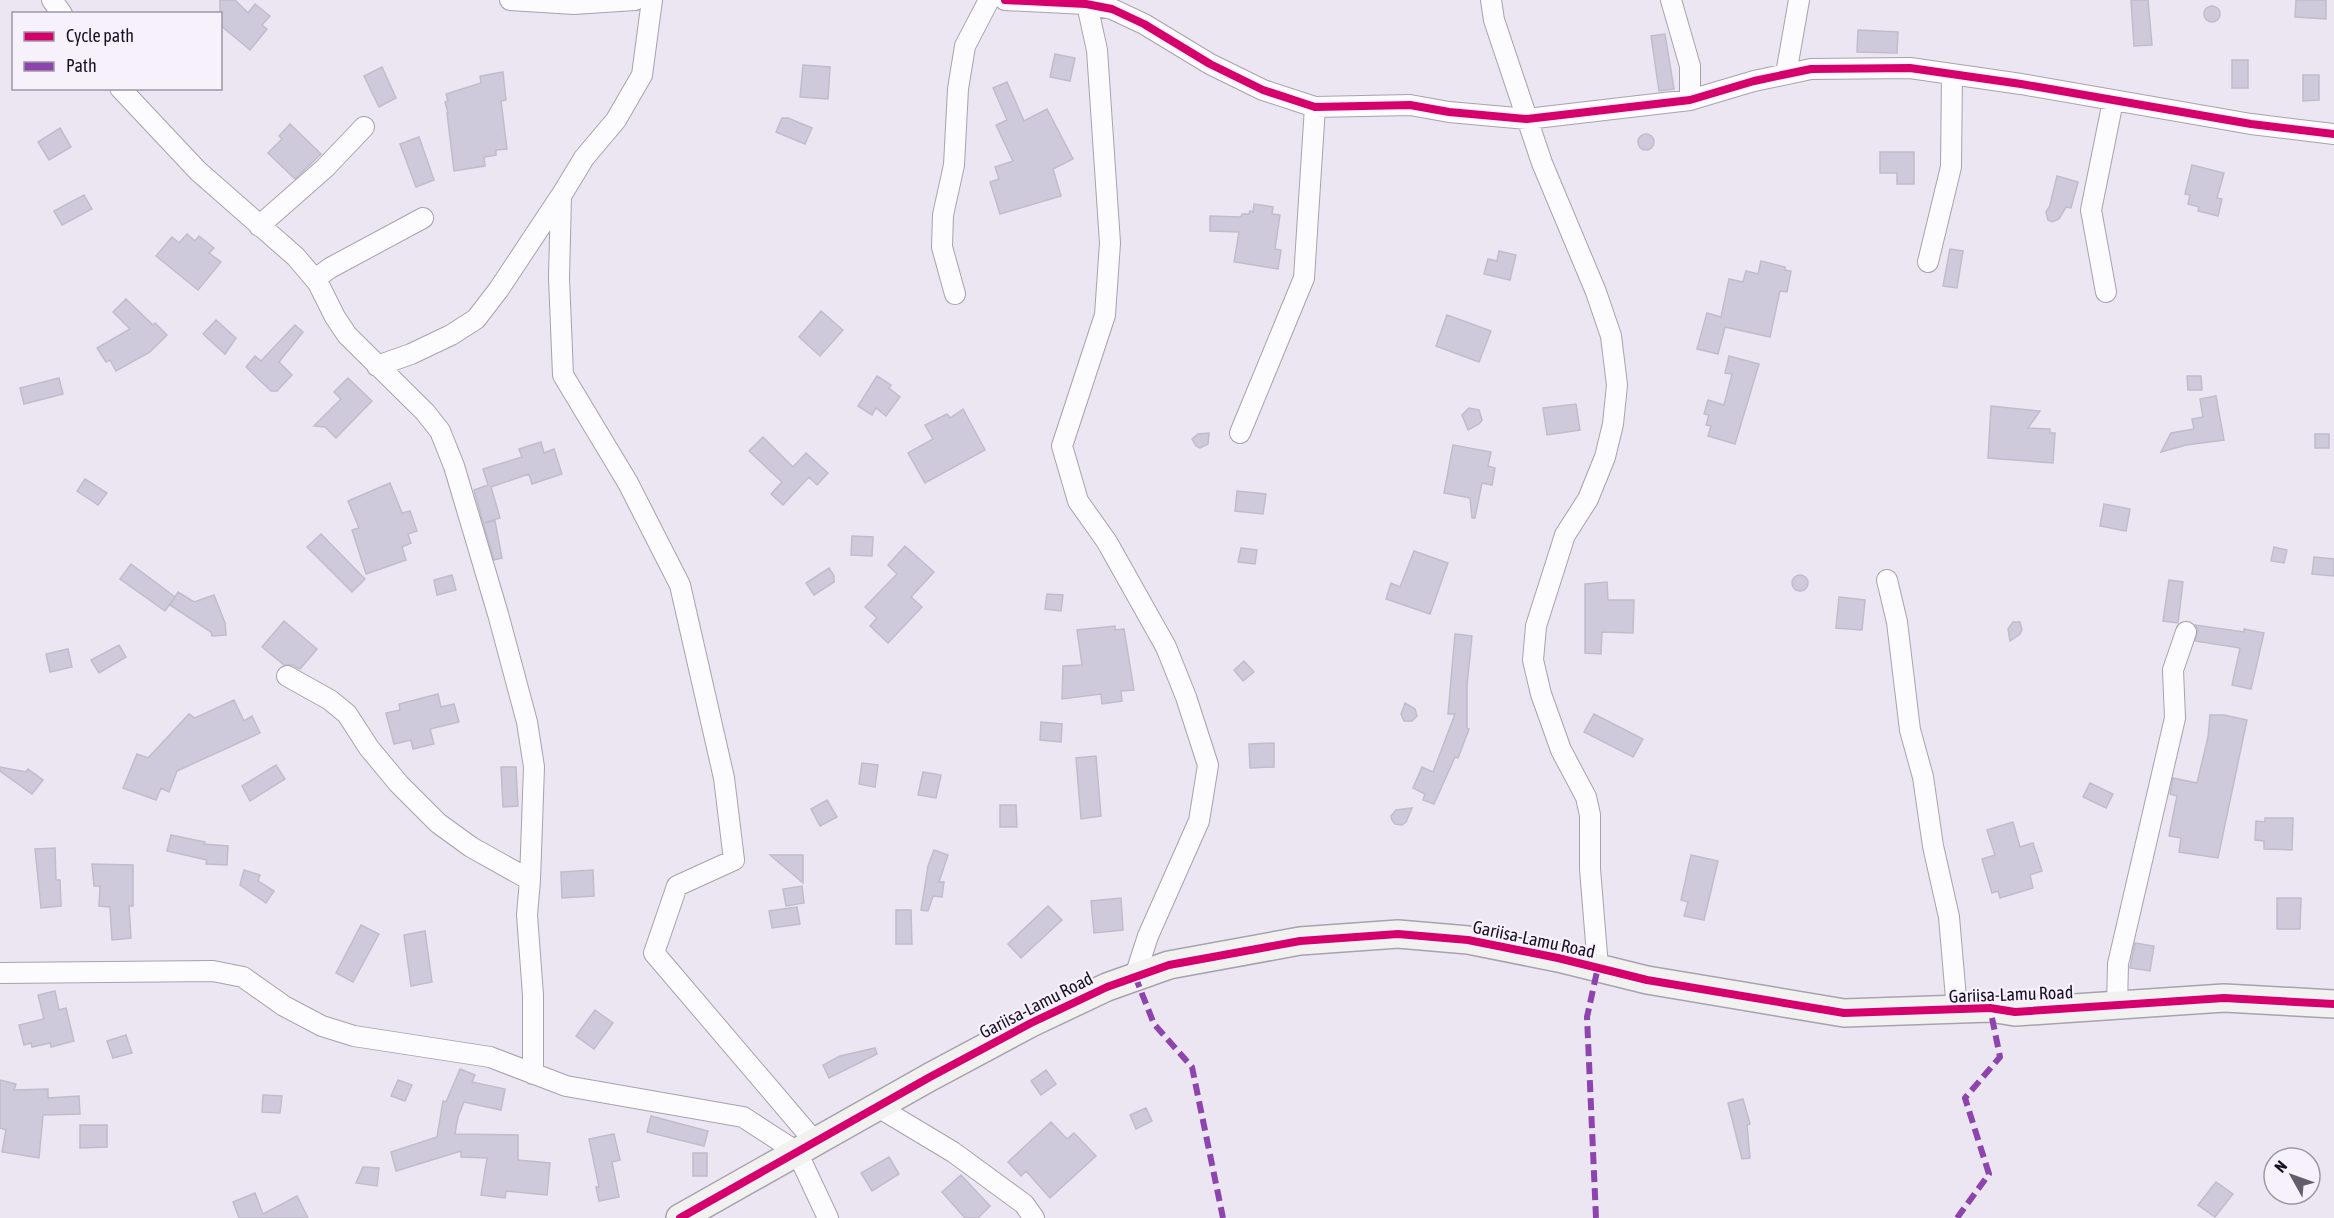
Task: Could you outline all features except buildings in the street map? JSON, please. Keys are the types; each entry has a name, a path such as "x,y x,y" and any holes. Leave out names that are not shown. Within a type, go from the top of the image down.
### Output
{"street":[{"path":"510,0 574,4 635,0"},
{"path":"377,366 411,354 451,335 476,319 499,289 584,158 616,120 642,75 652,0"},
{"path":"955,294 942,247 943,215 954,165 958,89 965,46 989,0"},
{"path":"1005,0 1086,2 1112,9 1144,24 1210,64 1263,90 1315,107 1410,105 1527,119 1690,100 1811,69 1910,68 2251,124 2334,134"},
{"path":"1491,0 1494,20 1542,163 1596,292 1611,336 1617,385 1613,424 1605,457 1588,499 1565,535 1536,626 1533,660 1561,750 1586,797 1590,815 1590,869 1598,968"},
{"path":"1671,0 1690,66 1690,100"},
{"path":"1786,74 1799,0"},
{"path":"1086,2 1097,51 1110,243 1105,315 1062,446 1078,501 1107,542 1166,647 1186,697 1208,765 1199,821 1148,936 1135,976"},
{"path":"1928,262 1950,167 1952,74"},
{"path":"122,90 198,171 296,257 315,279 347,335 425,412 440,431 454,466 495,603 527,722 534,767 527,915 533,995 533,1074"},
{"path":"2106,292 2091,210 2113,101"},
{"path":"1240,433 1304,278 1315,107"},
{"path":"259,226 325,168 364,127"},
{"path":"561,196 559,278 563,375 628,483 680,585 724,778 734,860 677,886 654,953 806,1147 828,1218"},
{"path":"315,279 330,268 423,218"},
{"path":"1887,580 1897,622 1910,730 1923,777 1933,846 1949,916 1958,1010"},
{"path":"2117,1005 2118,964 2175,718 2173,670 2186,632"},
{"path":"287,676 330,700 347,714 369,748 399,784 438,823 471,847 530,880"},
{"name":"Gariisa-Lamu Road","path":"681,1218 1031,1023 1107,987 1168,965 1300,941 1398,934 1468,940 1647,980 1844,1013 1990,1008 2015,1012 2224,998 2334,1004"},
{"path":"0,973 213,971 243,977 284,1006 322,1026 354,1036 490,1057 567,1086 609,1095 672,1103 743,1116 806,1147"},
{"path":"878,1107 953,1152 1024,1204 1035,1218"}],"marked path":[{"path":"1596,1218 1587,1017 1598,967"},
{"path":"1135,976 1154,1024 1192,1067 1223,1218"},
{"path":"1957,1218 1989,1174 1965,1098 2000,1057 1990,1008"}],"cycle path":[{"path":"1005,0 1086,4 1112,9 1144,24 1210,64 1263,90 1315,107 1410,105 1449,112 1527,119 1690,100 1754,81 1811,69 1910,68 2021,84 2251,124 2334,134"},
{"path":"680,1218 930,1077 1031,1023 1107,987 1169,965 1300,941 1398,934 1468,940 1558,958 1647,980 1844,1013 1990,1008 2015,1012 2224,998 2334,1004"}]}
